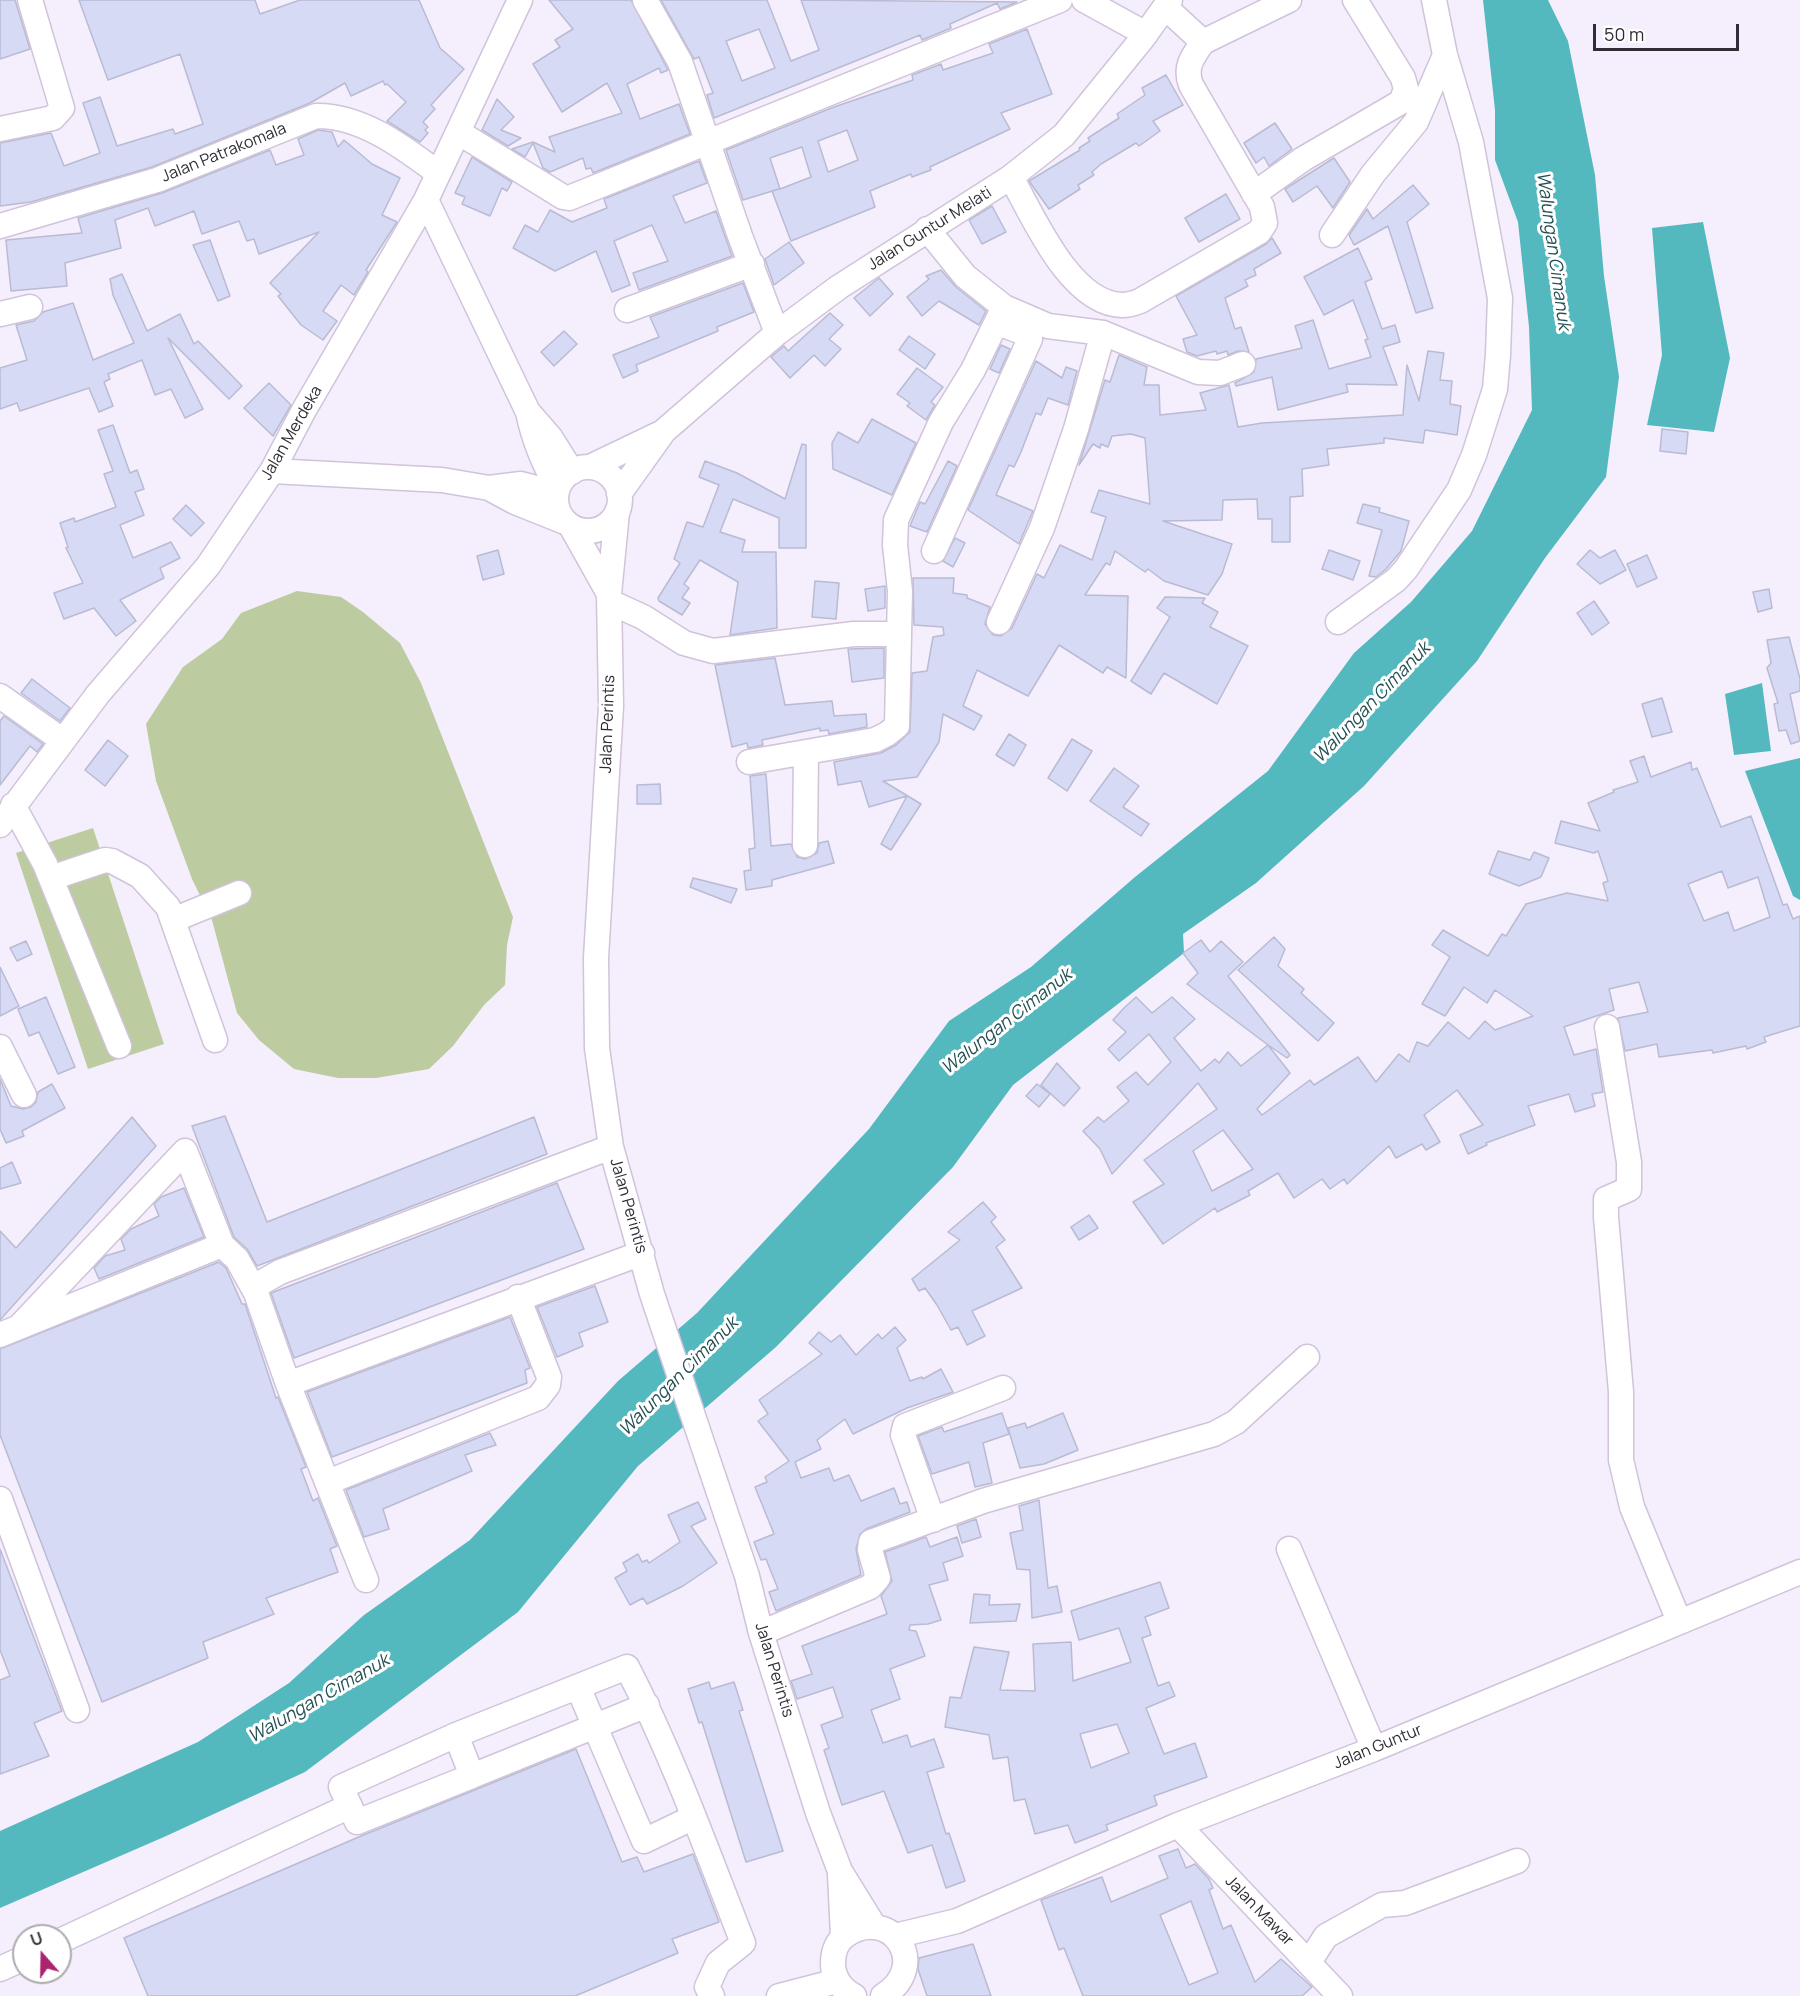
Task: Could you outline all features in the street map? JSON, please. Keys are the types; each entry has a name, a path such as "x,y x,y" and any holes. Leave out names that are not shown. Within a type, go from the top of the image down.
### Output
{"street":[{"path":"0,129 53,118 62,108 30,0"},
{"name":"Jalan Merdeka","path":"6,815 62,740 208,566 272,471 304,410 426,200 520,0"},
{"path":"645,0 673,45 740,236 777,333"},
{"path":"458,132 566,198 1060,0"},
{"path":"1084,0 1146,34"},
{"path":"1011,177 1059,263 1078,285 1111,302 1122,305 1140,301 1259,232 1265,223 1262,207 1188,77 1190,63 1203,42 1289,0"},
{"path":"1254,194 1303,159 1354,132 1401,102 1404,96 1403,78 1355,0"},
{"path":"1338,622 1396,580 1407,569 1459,490 1474,455 1495,389 1500,298 1471,142 1445,55 1434,0"},
{"path":"1168,4 1203,42"},
{"name":"Jalan Guntur Melati","path":"569,480 664,431 777,333 839,287 1011,177 1064,135 1168,4"},
{"path":"1332,235 1373,174 1416,122 1445,55"},
{"name":"Jalan Patrakomala","path":"0,226 157,180 315,116 341,117 397,143 438,173"},
{"path":"426,200 528,412 550,437 569,480 557,509 569,525 610,598 684,643 713,651 854,634 899,634"},
{"path":"927,229 965,276 1001,315 1027,334 1030,339 991,430 934,551"},
{"path":"627,310 752,264"},
{"path":"0,314 30,307"},
{"path":"1001,315 1048,326 1103,333 1198,372 1220,373 1242,364"},
{"path":"748,762 875,740 894,730 898,721 900,591 895,545 896,520 940,422 973,370 1001,315"},
{"path":"999,622 1042,528 1076,429 1103,333"},
{"name":"Jalan Guntur Melati","path":"618,503 664,431"},
{"path":"272,471 442,480 489,488 569,480 599,469 613,479 618,503 603,528 593,531 569,525 489,488"},
{"name":"Jalan Perintis","path":"618,503 610,598 611,706 597,981 597,1048 611,1147 652,1294 747,1576 761,1633 840,1872 843,1937"},
{"path":"0,696 62,740"},
{"path":"805,845 806,753"},
{"path":"6,815 51,878 119,1046"},
{"path":"51,878 100,861 112,861 140,876 168,907 214,1040"},
{"path":"173,920 239,893"},
{"path":"1607,1027 1629,1162 1629,1189 1606,1199 1621,1392 1621,1460 1632,1507 1679,1621"},
{"path":"0,1047 24,1095"},
{"path":"256,1293 257,1285 280,1272 611,1147"},
{"path":"9,1331 186,1151 222,1245 237,1259 256,1293 288,1384 366,1580"},
{"path":"9,1331 222,1245"},
{"path":"288,1384 642,1253"},
{"path":"328,1482 531,1401 542,1394 549,1377 518,1297"},
{"path":"761,1633 870,1587 878,1578 870,1550 871,1542 983,1501 1214,1434 1236,1422 1307,1357"},
{"path":"933,1520 903,1435 905,1426 1003,1388"},
{"path":"0,1498 77,1710"},
{"path":"1289,1549 1374,1749"},
{"name":"Jalan Guntur","path":"906,1958 957,1922 1178,1826 1374,1749 1800,1572"},
{"path":"647,1705 357,1822 341,1787 456,1735 627,1667 647,1705 743,1943 718,1963 707,1987 712,1996"},
{"path":"578,1687 597,1726 644,1841 694,1817"},
{"path":"456,1735 472,1776"},
{"path":"72,1935 350,1806"},
{"name":"Jalan Mawar","path":"1178,1826 1340,1996"},
{"path":"1309,1962 1326,1936 1382,1905 1405,1903 1517,1861"},
{"name":"Jalan Perintis","path":"840,1872 906,1958"},
{"name":"Jalan Guntur","path":"843,1937 857,1928 884,1931 957,1922"},
{"path":"779,1996 845,1989 832,1969 833,1956 843,1937"},
{"path":"891,1993 905,1969 906,1958"}],"green space":[{"path":"297,591 341,597 400,643 421,683 513,917 507,945 505,985 484,1005 453,1046 429,1069 376,1078 338,1078 294,1069 259,1040 237,1013 212,920 192,879 156,781 146,724 183,667 222,639 241,613"},
{"path":"93,828 164,1044 88,1069 16,853"}],"water":[{"name":"Walungan Cimanuk","path":"1483,0 1548,0 1568,41 1595,175 1604,276 1619,377 1606,477 1545,558 1477,661 1364,786 1256,883 1183,934 1184,953 1013,1085 953,1167 776,1347 638,1466 518,1612 305,1772 164,1837 0,1908 0,1831 198,1742 289,1683 364,1615 470,1540 618,1381 697,1313 869,1129 949,1021 1031,967 1135,877 1268,771 1354,653 1411,602 1472,531 1532,410 1529,327 1518,222 1495,160 1495,110"},
{"path":"1703,222 1730,358 1714,432 1647,425 1662,355 1652,228"},
{"path":"1762,683 1771,751 1734,755 1725,694"},
{"path":"1800,758 1800,900 1793,896 1745,771"}],"building":[{"path":"0,0 15,0 30,49 0,59"},
{"path":"79,0 255,0 260,14 300,0 419,0 440,48 464,69 431,105 435,109 423,122 428,127 425,130 428,133 420,142 387,121 406,102 387,84 385,85 383,81 351,96 345,83 310,103 152,167 31,202 0,206 0,143 51,133 64,166 100,153 83,103 100,97 117,146 173,129 175,134 203,124 180,54 108,80"},
{"path":"549,0 631,0 668,70 661,73 659,68 627,84 640,119 679,104 690,134 593,173 591,168 586,169 583,158 550,172 543,168 533,143 525,157 512,149 533,142 555,152 549,137 622,113 607,83 562,112 533,64 560,47 555,40 573,29"},
{"path":"661,0 767,0 791,61 819,50 801,0 1017,2 1000,9 997,3 950,24 951,28 922,40 920,35 714,118 707,95 713,93 699,57 694,59","holes":["759,29 775,68 742,81 726,41"]},
{"path":"1027,29 1052,94 1001,113 1010,129 930,167 931,170 912,177 911,174 870,191 875,207 791,241 772,191 743,200 726,150 834,107 913,80 912,75 941,64 943,70 993,53 989,44","holes":["847,130 858,160 828,172 818,141","802,147 811,177 780,189 770,158"]},
{"path":"1166,75 1183,105 1153,121 1160,131 1139,146 1136,143 1101,164 1092,172 1094,175 1078,185 1080,189 1049,209 1029,181 1080,150 1079,148 1090,141 1088,138 1119,118 1117,114 1145,95 1142,88"},
{"path":"497,99 514,117 501,130 521,138 508,146 482,130"},
{"path":"1275,123 1292,149 1269,166 1264,157 1256,163 1244,143"},
{"path":"318,130 332,132 338,147 344,140 372,164 400,178 382,215 397,222 366,270 368,272 354,295 341,285 323,311 337,321 323,340 301,325 278,296 281,294 270,283 319,232 259,254 254,239 247,241 239,221 202,234 194,211 155,226 148,208 115,220 121,248 65,263 67,286 11,291 6,240 82,233 78,218 162,193 270,150 276,165 304,155 298,139"},
{"path":"472,157 512,182 507,191 502,188 490,216 462,204 465,197 455,193"},
{"path":"1334,158 1350,182 1333,208 1317,186 1293,202 1285,189"},
{"path":"699,161 707,183 673,196 685,223 716,211 732,256 639,290 633,273 668,261 652,225 614,241 630,285 612,292 596,251 555,271 513,248 525,225 538,232 550,210 572,222 607,208 604,199"},
{"path":"1413,185 1429,204 1407,222 1433,308 1416,313 1388,226 1354,245 1349,235 1367,209 1373,219"},
{"path":"1226,194 1240,219 1199,242 1185,218"},
{"path":"992,206 1006,232 982,244 969,220"},
{"path":"1272,238 1281,253 1254,269 1256,275 1245,280 1248,286 1225,298 1235,329 1241,327 1249,352 1238,351 1228,355 1227,351 1217,354 1216,351 1197,356 1187,352 1183,339 1197,335 1176,296 1266,244"},
{"path":"210,240 230,296 218,301 193,245"},
{"path":"789,242 804,263 774,285 765,259"},
{"path":"1358,248 1372,279 1365,282 1382,329 1395,325 1400,342 1383,347 1397,385 1346,384 1348,392 1278,410 1272,377 1236,386 1235,383 1254,372 1256,359 1302,348 1295,326 1313,320 1329,369 1371,357 1365,340 1368,339 1353,300 1324,315 1304,277"},
{"path":"941,270 956,287 986,311 979,325 939,301 922,316 907,297 929,279 926,276"},
{"path":"122,274 147,331 180,314 194,344 198,341 242,386 229,399 168,338 203,409 185,418 171,389 155,395 142,360 108,374 110,379 104,382 113,406 99,412 89,388 20,411 17,403 0,409 0,368 27,360 16,325 34,321 43,312 73,303 93,360 134,343 113,295 110,279"},
{"path":"879,278 893,294 870,316 854,298"},
{"path":"743,283 754,312 717,327 718,331 636,365 638,371 623,378 613,355 659,337 650,317"},
{"path":"830,313 843,325 829,339 841,349 825,366 814,355 790,378 771,357 784,346 788,351"},
{"path":"564,331 577,344 554,366 541,352"},
{"path":"909,336 935,354 925,369 899,350"},
{"path":"1001,345 1010,349 999,373 990,369"},
{"path":"1428,351 1444,353 1440,380 1452,381 1450,404 1461,406 1457,435 1425,430 1423,443 1384,438 1384,443 1327,449 1329,465 1302,469 1303,496 1290,497 1290,542 1272,542 1272,519 1258,519 1257,499 1223,500 1222,520 1163,521 1232,544 1222,574 1208,595 1164,581 1148,569 1145,572 1115,551 1110,565 1106,563 1085,595 1128,596 1126,678 1107,667 1103,673 1059,645 1028,696 977,670 963,706 982,716 974,730 943,714 939,742 917,777 883,781 921,804 891,850 881,844 907,796 869,807 861,781 838,785 834,762 881,753 896,745 910,732 912,673 927,671 933,637 944,635 943,627 914,625 913,578 954,578 953,593 967,595 967,598 990,607 985,624 993,635 1001,636 1012,628 1037,574 1044,578 1060,545 1092,560 1106,517 1091,512 1099,490 1150,504 1145,438 1131,434 1112,436 1108,447 1101,444 1100,448 1093,444 1079,465 1105,380 1110,382 1119,355 1147,367 1144,385 1159,385 1160,415 1206,410 1200,393 1229,385 1238,427 1262,423 1403,415 1407,365 1419,401"},
{"path":"1036,361 1062,378 1066,367 1077,371 1068,405 1048,398 1041,415 1036,413 1014,467 1009,465 996,495 1033,511 1019,544 968,510"},
{"path":"917,368 943,387 931,402 935,405 926,420 907,406 910,403 897,394"},
{"path":"269,383 291,405 273,436 244,408"},
{"path":"872,419 916,443 892,495 833,469 832,443 838,432 858,443"},
{"path":"113,425 130,473 137,470 144,489 135,492 144,515 120,525 133,558 171,542 180,558 160,568 164,578 120,600 136,621 116,636 94,608 64,619 54,593 83,583 66,548 68,547 60,523 74,518 75,522 116,507 104,474 113,471 98,430"},
{"path":"1662,429 1688,432 1686,454 1660,451"},
{"path":"802,444 806,445 806,548 779,548 779,518 733,499 720,532 745,540 742,552 776,552 777,628 730,635 738,582 700,560 684,584 689,588 682,598 690,603 682,615 659,601 658,598 680,563 674,559 687,522 703,527 719,485 699,477 705,461 737,473 785,499"},
{"path":"948,461 957,466 927,532 910,526 920,502 925,504"},
{"path":"1363,504 1380,508 1379,512 1409,521 1401,551 1376,577 1369,576 1382,530 1357,523"},
{"path":"186,505 204,523 191,536 173,519"},
{"path":"955,538 965,543 953,567 943,561"},
{"path":"498,550 504,574 483,580 477,556"},
{"path":"1329,550 1360,561 1353,580 1322,569"},
{"path":"1590,550 1600,558 1615,550 1626,570 1600,584 1577,564"},
{"path":"1647,555 1657,578 1637,587 1627,564"},
{"path":"815,581 839,583 836,619 812,617"},
{"path":"885,586 885,608 868,611 865,589"},
{"path":"1769,589 1772,608 1758,612 1753,592"},
{"path":"1165,597 1205,598 1202,603 1218,612 1210,627 1248,646 1217,704 1164,673 1151,694 1131,681 1170,617 1157,608"},
{"path":"1594,601 1609,623 1592,635 1577,613"},
{"path":"1789,637 1800,679 1800,691 1790,694 1800,741 1791,744 1786,730 1779,731 1774,704 1778,703 1767,668 1771,663 1767,640"},
{"path":"884,648 884,678 852,682 848,649"},
{"path":"775,658 785,705 832,701 834,716 866,714 867,727 829,734 828,730 820,731 820,728 762,740 763,745 748,748 747,743 732,747 715,665"},
{"path":"32,679 70,708 60,721 21,693"},
{"path":"1662,698 1672,732 1652,737 1642,704"},
{"path":"4,716 43,744 37,752 30,746 0,785 0,721"},
{"path":"1009,734 1026,745 1014,766 996,755"},
{"path":"1072,739 1092,751 1067,791 1048,778"},
{"path":"108,740 128,756 105,786 85,770"},
{"path":"1644,756 1651,777 1691,762 1692,770 1697,768 1721,827 1751,816 1783,905 1787,904 1793,919 1800,916 1800,1026 1764,1037 1766,1042 1747,1049 1746,1046 1713,1053 1712,1050 1659,1057 1657,1044 1625,1051 1618,1018 1648,1012 1639,982 1609,989 1614,1010 1564,1027 1574,1055 1596,1049 1603,1092 1592,1094 1595,1106 1575,1112 1569,1094 1528,1106 1535,1125 1486,1143 1487,1145 1468,1154 1460,1135 1483,1125 1457,1090 1424,1115 1440,1142 1426,1150 1422,1144 1396,1158 1389,1146 1347,1184 1344,1179 1330,1189 1322,1179 1294,1198 1278,1173 1248,1191 1250,1195 1217,1212 1215,1208 1163,1244 1133,1202 1164,1184 1144,1160 1217,1109 1198,1083 1112,1174 1100,1149 1083,1131 1098,1117 1104,1122 1129,1101 1117,1087 1136,1072 1148,1085 1171,1062 1149,1034 1119,1061 1108,1049 1126,1032 1113,1020 1136,997 1152,1013 1172,997 1195,1019 1174,1038 1201,1071 1215,1059 1219,1063 1228,1052 1241,1066 1268,1045 1290,1073 1257,1109 1262,1115 1310,1080 1314,1085 1358,1057 1376,1082 1399,1054 1409,1062 1417,1042 1428,1046 1448,1022 1469,1039 1485,1021 1495,1030 1533,1016 1495,990 1487,1003 1464,987 1445,1016 1422,1004 1450,957 1432,945 1443,930 1488,956 1502,934 1506,936 1526,904 1567,893 1608,901 1603,883 1608,881 1598,851 1594,853 1555,843 1561,821 1600,831 1588,803 1614,792 1613,790 1638,782 1630,761","holes":["1722,871 1728,888 1758,877 1770,917 1734,931 1728,912 1704,921 1688,884","1223,1130 1253,1169 1212,1191 1193,1151"]},
{"path":"1114,768 1139,786 1123,807 1149,824 1141,836 1090,801"},
{"path":"766,774 771,846 791,844 797,857 805,859 817,853 819,843 828,841 834,863 772,880 772,886 746,890 744,871 751,870 749,849 755,848 750,776"},
{"path":"660,784 661,804 637,804 637,785"},
{"path":"1498,851 1530,860 1534,852 1549,858 1541,877 1519,886 1489,874"},
{"path":"693,878 737,889 731,903 690,887"},
{"path":"1274,937 1285,949 1278,966 1304,989 1301,993 1334,1023 1318,1041 1238,970"},
{"path":"1201,940 1210,952 1221,941 1243,962 1228,976 1290,1055 1287,1058 1187,984 1198,973 1183,953"},
{"path":"26,941 32,954 17,961 10,948"},
{"path":"0,967 19,1006 0,1016"},
{"path":"46,997 75,1067 58,1074 39,1032 29,1036 18,1009"},
{"path":"1057,1063 1080,1088 1064,1106 1041,1085"},
{"path":"0,1079 11,1106 23,1109 31,1107 36,1102 38,1092 52,1084 65,1108 22,1131 24,1136 6,1143 0,1129"},
{"path":"1037,1084 1050,1094 1039,1107 1026,1096"},
{"path":"225,1116 267,1222 534,1117 547,1154 257,1266 247,1249 234,1237 192,1126"},
{"path":"132,1117 156,1146 0,1320 0,1231 16,1248"},
{"path":"12,1162 21,1183 0,1189 0,1168"},
{"path":"557,1183 584,1249 294,1358 271,1293"},
{"path":"184,1188 204,1237 99,1279 94,1268 105,1256 125,1250 121,1239 131,1229 159,1216 154,1204 161,1197"},
{"path":"983,1202 996,1217 991,1222 1005,1240 996,1247 1022,1288 972,1311 985,1336 967,1345 958,1327 951,1330 925,1288 919,1291 912,1279 960,1240 948,1232"},
{"path":"1089,1215 1098,1228 1079,1240 1071,1227"},
{"path":"219,1262 226,1268 242,1304 245,1304 276,1398 278,1397 306,1467 301,1469 313,1501 318,1498 337,1546 330,1549 338,1572 266,1598 274,1614 203,1642 208,1658 102,1702 0,1435 0,1349"},
{"path":"595,1286 608,1322 579,1333 583,1346 557,1357 537,1307"},
{"path":"510,1317 530,1368 525,1370 527,1383 332,1457 307,1392"},
{"path":"895,1327 906,1340 897,1348 910,1381 922,1377 923,1379 941,1369 953,1392 907,1408 853,1434 845,1419 817,1440 821,1449 795,1462 801,1478 829,1468 834,1481 849,1475 861,1501 894,1488 900,1504 907,1502 910,1512 866,1529 860,1534 856,1549 861,1575 776,1611 769,1592 778,1589 766,1559 761,1560 754,1542 774,1534 755,1487 767,1482 765,1477 789,1461 758,1421 768,1414 759,1400 822,1354 809,1343 819,1332 831,1342 840,1335 856,1355 878,1334 882,1339"},
{"path":"1002,1413 1009,1434 983,1443 992,1483 975,1487 969,1462 932,1474 918,1436 942,1427 944,1432"},
{"path":"1063,1413 1078,1450 1044,1464 1020,1468 1008,1428 1025,1423 1027,1428"},
{"path":"490,1433 496,1445 465,1455 472,1471 383,1509 389,1529 364,1537 346,1490"},
{"path":"1039,1500 1048,1588 1057,1586 1062,1612 1032,1618 1030,1570 1017,1569 1010,1533 1023,1530 1019,1506"},
{"path":"698,1502 706,1519 691,1526 717,1563 683,1586 647,1604 643,1598 630,1605 615,1578 627,1571 623,1563 638,1554 642,1562 647,1560 649,1563 680,1542 668,1515"},
{"path":"976,1519 981,1537 962,1543 957,1526"},
{"path":"926,1537 930,1547 957,1537 963,1556 943,1563 948,1580 929,1585 941,1620 928,1624 910,1625 909,1630 916,1631 925,1656 890,1669 900,1699 871,1710 883,1743 907,1735 911,1747 934,1739 944,1767 927,1772 946,1834 949,1833 965,1881 946,1888 932,1845 908,1853 884,1791 842,1805 824,1750 829,1748 821,1725 843,1717 833,1687 797,1699 791,1681 812,1674 802,1646 887,1614 881,1596 892,1581 885,1552"},
{"path":"0,1549 62,1711 34,1723 49,1756 0,1774 0,1680 10,1676 0,1650"},
{"path":"1160,1582 1169,1608 1145,1617 1151,1635 1142,1638 1158,1686 1169,1682 1175,1696 1146,1708 1164,1754 1195,1743 1207,1777 1154,1796 1157,1805 1106,1825 1108,1830 1075,1843 1068,1825 1035,1834 1025,1799 1014,1801 1008,1757 993,1759 989,1735 945,1727 950,1697 961,1698 974,1647 1009,1652 1000,1690 1035,1691 1033,1644 1071,1642 1073,1681 1131,1662 1119,1628 1079,1640 1071,1611","holes":["1117,1724 1129,1753 1091,1768 1080,1734"]},
{"path":"974,1594 990,1595 989,1605 1020,1604 1016,1621 970,1623"},
{"path":"709,1682 711,1689 734,1682 743,1710 739,1711 783,1851 746,1862 702,1722 699,1723 688,1689"},
{"path":"576,1749 622,1862 637,1857 644,1872 693,1854 719,1922 672,1939 678,1953 575,1996 148,1996 124,1938 361,1836"},
{"path":"1178,1849 1186,1868 1195,1864 1209,1879 1213,1888 1209,1890 1223,1929 1231,1925 1255,1982 1281,1959 1312,1987 1302,1996 1083,1996 1064,1948 1059,1950 1041,1900 1102,1877 1111,1902 1168,1878 1159,1856","holes":["1191,1901 1218,1973 1189,1985 1160,1915"]},
{"path":"973,1944 991,1996 927,1996 918,1969 919,1958"}]}
